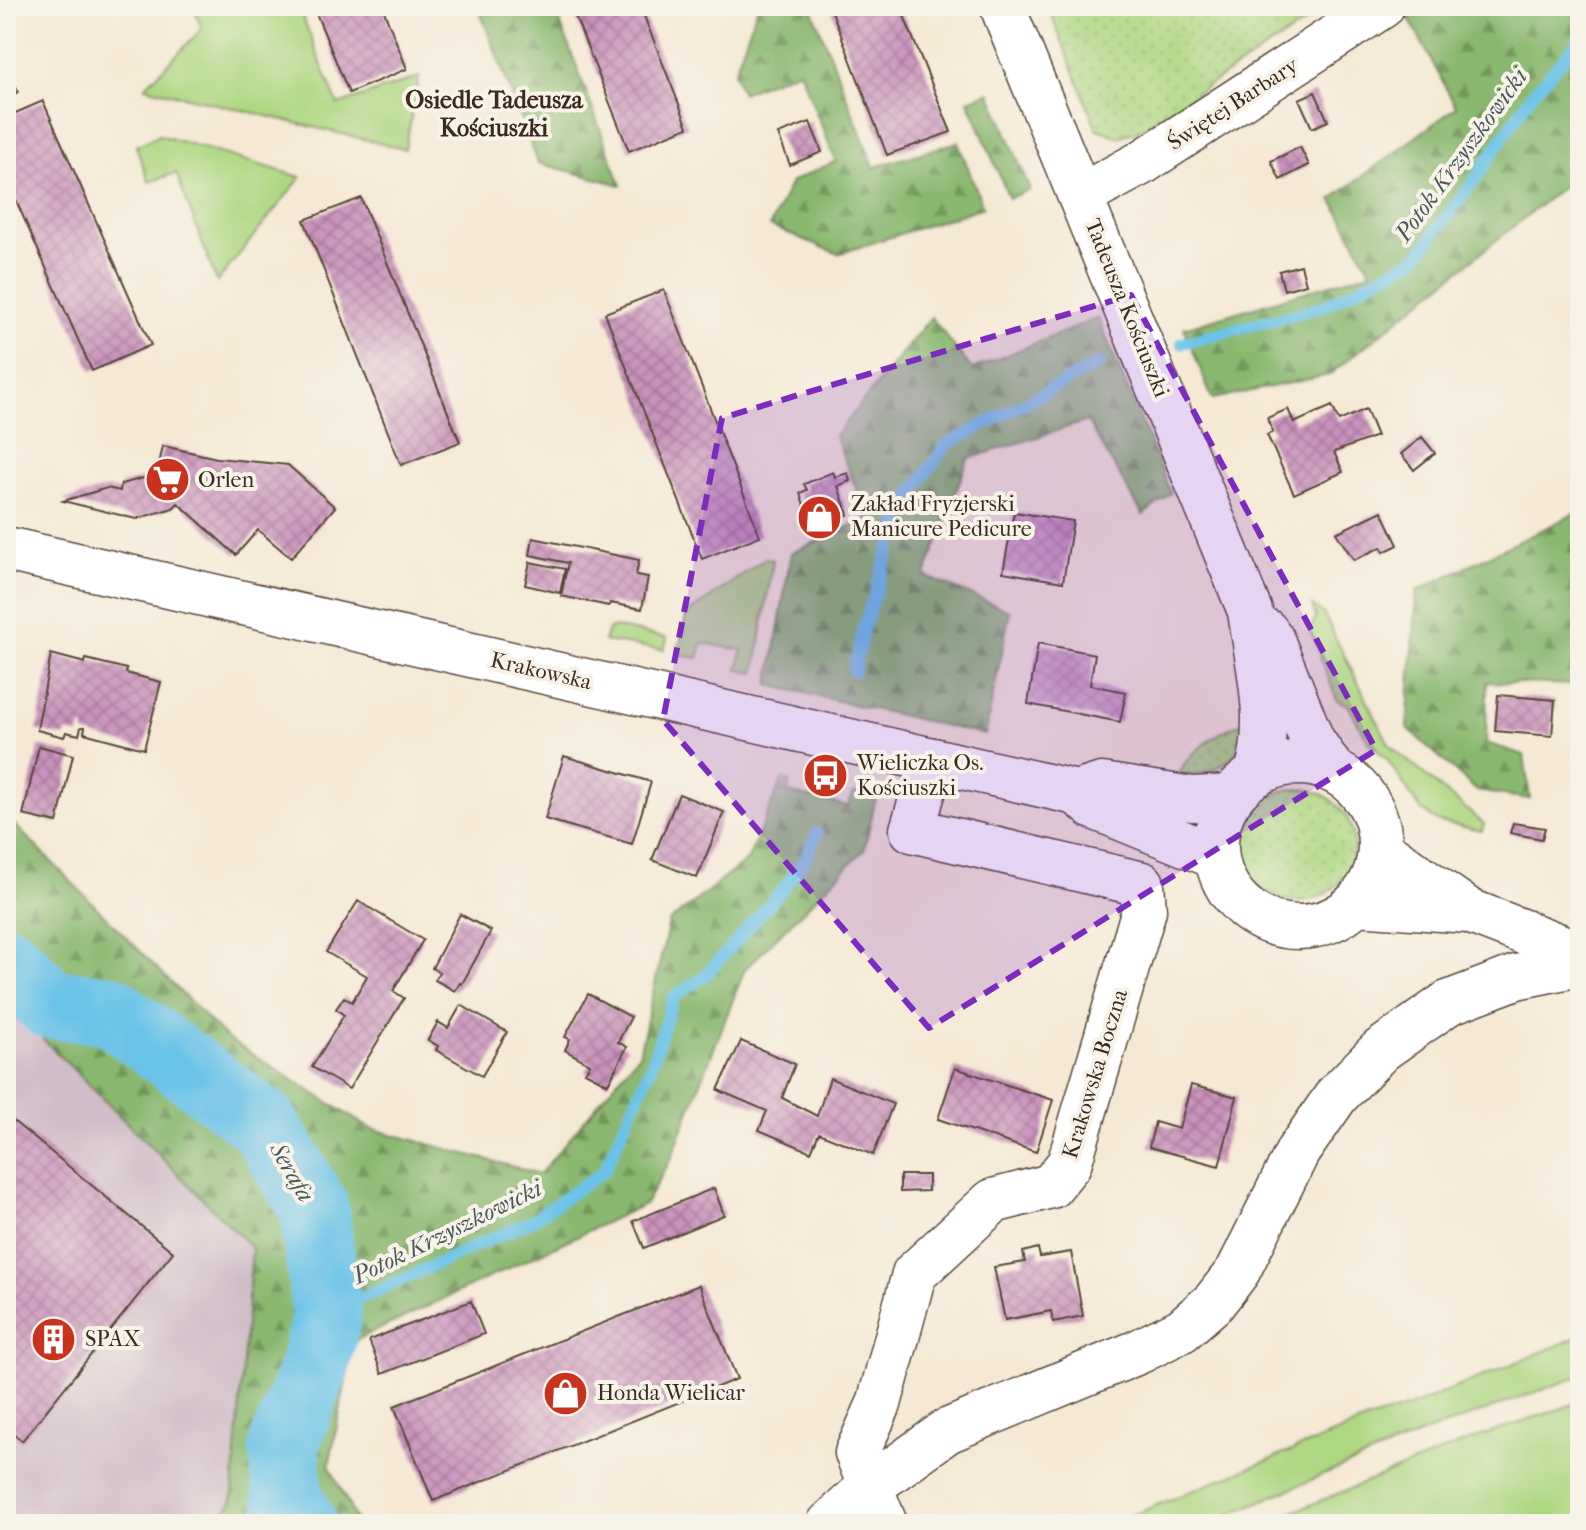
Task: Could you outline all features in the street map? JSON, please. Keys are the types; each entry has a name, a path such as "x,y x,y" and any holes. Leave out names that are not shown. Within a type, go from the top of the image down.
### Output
{"main road":[{"name":"Tadeusza Kościuszki","path":"1002,6 1250,611 1262,706 1264,752 1243,786"},
{"name":"Świętej Barbary","path":"1081,196 1143,162 1382,6"},
{"name":"Krakowska","path":"6,549 1077,793 1094,807 1217,857"},
{"name":"Tadeusza Kościuszki","path":"1250,611 1272,640 1312,740 1333,771"},
{"name":"Krakowska Boczna","path":"877,1506 857,1453 879,1404 914,1274 993,1201 1051,1186 1069,1164 1144,910 1142,884 912,830 933,760"},
{"path":"1285,764 1318,765 1333,771 1358,790 1368,803 1378,826 1380,849 1372,880 1357,903 1340,915 1310,926 1278,924 1263,919 1237,900 1221,873 1217,857 1218,826 1243,786 1285,764"},
{"name":"Krakowska","path":"1077,793 1102,785 1192,799 1243,786"},
{"path":"1380,849 1469,911 1580,954"},
{"path":"1357,903 1469,911"},
{"path":"829,1524 877,1506 947,1431 1138,1352 1182,1330 1214,1302 1238,1271 1298,1151 1337,1095 1381,1050 1448,1003 1516,977 1580,964"}],"highlighted area":[{"path":"1131,295 1376,750 929,1028 663,720 722,418"}],"shaded area":[{"path":"6,1002 252,1248 232,1502 214,1524 6,1524"}],"green space":[{"path":"193,6 298,6 338,105 419,77 405,149 145,87 202,29"},
{"path":"478,6 554,6 621,185 538,163"},
{"path":"758,6 811,6 874,167 958,142 983,207 838,254 770,226 791,182 836,161 799,70 742,93 734,73"},
{"path":"1048,6 1331,6 1140,130 1118,137 1097,129"},
{"path":"1427,6 1580,6 1580,173 1329,375 1212,399 1184,328 1371,272 1332,199 1456,107 1409,18"},
{"path":"990,92 1030,190 1009,198 968,100"},
{"path":"159,135 301,177 217,282 176,173 149,182 136,146"},
{"path":"931,317 972,369 1098,318 1171,493 1143,515 1087,421 968,459 925,576 1010,611 985,735 769,685 791,553 868,518 835,436"},
{"path":"1580,511 1580,685 1487,682 1486,743 1524,755 1530,799 1477,791 1407,728 1417,591"},
{"path":"766,558 773,560 755,673 738,670 742,650 702,643 698,658 677,654 686,615"},
{"path":"1312,606 1323,613 1390,746 1484,824 1482,831 1439,822 1421,810 1386,758 1369,742 1348,705 1337,700 1310,629 1316,618"},
{"path":"614,627 667,638 664,650 604,641 608,630"},
{"path":"1247,722 1240,746 1225,763 1204,773 1179,776 1189,759 1207,742"},
{"path":"782,779 790,782 788,793 848,806 853,793 876,798 864,850 745,969 671,1159 645,1204 354,1341 329,1465 358,1524 214,1524 232,1502 252,1248 6,1002 6,816 225,1037 369,1128 540,1174 639,1054 669,922 748,859"},
{"path":"1298,789 1319,794 1337,806 1349,824 1354,845 1349,866 1337,884 1319,896 1298,901 1277,896 1259,884 1247,866 1242,845 1247,824 1259,806 1277,794"},
{"path":"1580,1336 1580,1376 1424,1433 1206,1524 1110,1524 1368,1420 1409,1407"},
{"path":"1580,1402 1580,1524 1263,1524 1481,1436"}],"building":[{"path":"313,6 382,6 407,69 349,93"},
{"path":"571,6 640,6 688,127 629,151"},
{"path":"830,6 900,6 951,132 887,155"},
{"path":"6,64 18,92 6,98"},
{"path":"1315,92 1328,121 1312,128 1299,99"},
{"path":"43,101 151,345 92,371 6,178 6,117"},
{"path":"810,122 822,152 790,165 778,134"},
{"path":"1300,147 1309,165 1280,180 1271,161"},
{"path":"361,198 460,442 401,465 304,220"},
{"path":"1301,265 1306,284 1284,290 1279,271"},
{"path":"664,290 760,536 702,559 605,313"},
{"path":"1332,406 1339,421 1366,409 1377,436 1334,452 1343,472 1294,494 1267,435 1273,432 1267,418 1288,409 1294,423"},
{"path":"1422,437 1435,453 1414,470 1401,454"},
{"name":"Orlen","path":"163,446 217,458 288,465 335,507 291,558 258,530 236,555 178,503 173,508 136,519 63,501 107,488 120,491 121,484 151,476 158,469"},
{"path":"833,472 835,477 848,473 850,481 838,486 848,515 812,528 800,493 807,490 804,484"},
{"path":"1382,511 1398,545 1384,552 1381,547 1354,560 1336,533"},
{"path":"1014,512 1073,521 1063,582 1003,572"},
{"path":"533,538 639,560 636,575 648,577 642,609 561,596 568,563 530,555"},
{"path":"530,562 565,569 560,593 525,585"},
{"path":"1038,643 1095,654 1090,685 1126,692 1120,722 1028,704"},
{"path":"51,654 127,669 126,673 161,682 144,749 84,733 85,727 81,727 79,735 66,732 64,737 37,730"},
{"path":"1498,695 1555,700 1552,736 1495,731"},
{"path":"39,746 73,755 57,823 23,815"},
{"path":"564,756 651,782 632,844 545,819"},
{"path":"679,794 724,812 697,878 652,860"},
{"path":"1513,823 1545,828 1542,839 1510,833"},
{"path":"358,901 423,940 393,991 404,998 349,1089 312,1067 344,1015 336,1009 344,997 352,1002 367,976 326,952"},
{"path":"460,914 491,931 462,984 455,991 435,980 439,972 432,968"},
{"path":"588,994 631,1017 618,1042 627,1047 608,1084 585,1072 590,1064 565,1050 570,1039 565,1037"},
{"path":"461,1005 507,1032 482,1076 436,1050 438,1046 428,1040 438,1022 448,1028"},
{"path":"741,1041 795,1064 782,1098 817,1116 830,1078 893,1104 873,1155 819,1133 811,1152 759,1130 767,1111 718,1090"},
{"path":"955,1068 1053,1100 1036,1152 938,1119"},
{"path":"1191,1085 1237,1097 1219,1166 1149,1147 1155,1122 1179,1129"},
{"name":"SPAX","path":"6,1115 173,1252 22,1441 6,1427"},
{"path":"900,1175 928,1175 928,1191 900,1192"},
{"path":"714,1188 724,1215 644,1248 633,1221"},
{"path":"1038,1248 1040,1257 1071,1252 1083,1316 1053,1322 1051,1311 1005,1320 994,1267 1025,1262 1023,1252"},
{"name":"Honda Wielicar","path":"699,1285 737,1379 433,1501 394,1406"},
{"path":"471,1301 484,1334 382,1374 369,1340"}],"waterway":[{"name":"Potok Krzyszkowicki","path":"1182,343 1322,307 1416,258 1479,174 1532,94 1580,36"},
{"name":"Potok Krzyszkowicki","path":"854,671 863,629 905,503 946,445 1100,363"},
{"name":"Potok Krzyszkowicki","path":"327,1314 531,1221 604,1171 649,1072 674,996 703,978 783,889 806,857 817,834"},
{"name":"Serafa","path":"6,959 50,1004 109,1009 263,1123 314,1207 327,1314 314,1368 284,1445 288,1499 302,1524"}],"place":[{"name":"Orlen","path":"167,480"},
{"name":"Zakład Fryzjerski Manicure Pedicure","path":"820,517"},
{"name":"Wieliczka Os. Kościuszki","path":"826,776"},
{"name":"SPAX","path":"54,1339"},
{"name":"Honda Wielicar","path":"566,1393"}],"district":[{"name":"Osiedle Tadeusza Kościuszki","path":"494,114"}]}
